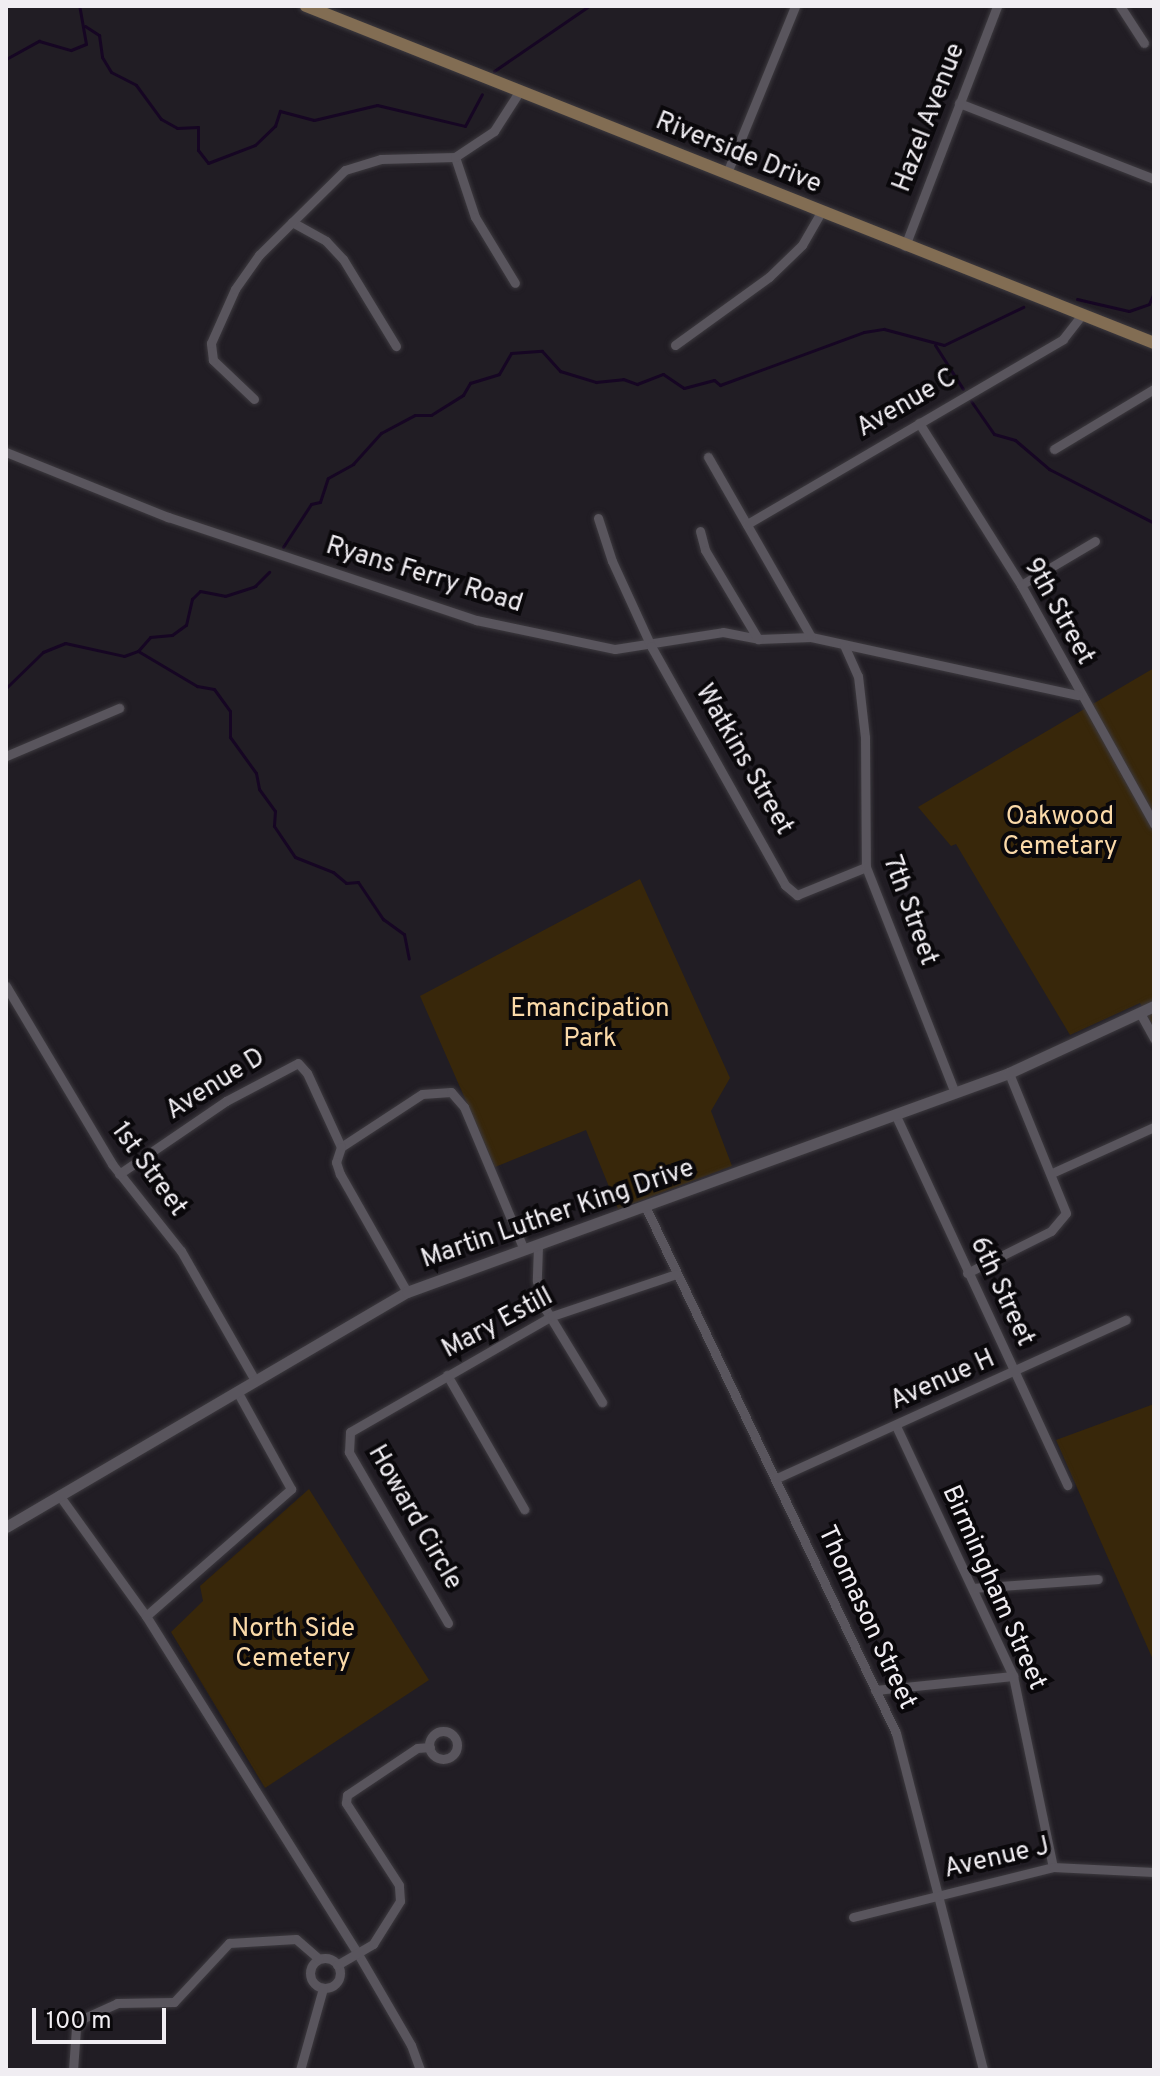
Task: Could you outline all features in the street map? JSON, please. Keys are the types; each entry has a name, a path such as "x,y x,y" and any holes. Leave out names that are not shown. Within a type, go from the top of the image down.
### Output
{"main road":[{"name":"Riverside Drive","path":"306,6 1154,343"}],"street":[{"path":"727,173 795,6"},
{"name":"Hazel Avenue","path":"905,246 997,6"},
{"path":"1120,6 1144,43"},
{"path":"254,399 213,360 211,343 235,289 292,222 329,182 360,164 455,157 494,131 519,92"},
{"path":"959,103 1154,179"},
{"path":"455,157 475,217 515,283"},
{"path":"675,345 769,277 802,245 822,211"},
{"path":"292,222 326,241 343,259 396,346"},
{"name":"Avenue C","path":"747,524 1063,339 1082,315"},
{"path":"1054,449 1154,389"},
{"name":"9th Street","path":"919,423 1021,585 1078,695 1154,824"},
{"name":"Ryans Ferry Road","path":"6,452 168,517 476,620 615,649 651,646 723,632 758,639 811,637 1078,695"},
{"path":"708,457 811,637"},
{"name":"Watkins Street","path":"598,518 612,561 651,646 785,885 797,895 866,867"},
{"path":"700,531 705,550 758,639"},
{"path":"1021,585 1095,541"},
{"name":"7th Street","path":"844,645 858,676 865,737 866,867 955,1093"},
{"path":"6,756 119,708"},
{"name":"1st Street","path":"6,986 119,1174 181,1251 255,1380"},
{"name":"Martin Luther King Drive","path":"6,1527 407,1292 646,1208 1009,1073 1154,1006"},
{"path":"1140,1013 1154,1038"},
{"name":"Avenue D","path":"119,1174 226,1101 298,1063 307,1073 341,1147"},
{"path":"967,1273 1051,1231 1064,1219 1052,1173 1009,1073"},
{"path":"407,1292 336,1162 341,1147 422,1094 439,1089 451,1092 464,1107 524,1250"},
{"name":"6th Street","path":"896,1116 1067,1485"},
{"path":"1052,1173 1154,1127"},
{"name":"Thomason Street","path":"646,1208 777,1478 875,1690 910,1774 983,2070"},
{"path":"538,1246 537,1281 552,1316 602,1402"},
{"name":"Mary Estill","path":"350,1432 552,1316 676,1274"},
{"name":"Avenue H","path":"777,1478 1015,1374 1126,1320"},
{"path":"447,1375 524,1509"},
{"path":"146,1616 291,1489 237,1391"},
{"name":"Birmingham Street","path":"896,1426 1013,1676 1053,1867"},
{"name":"Howard Circle","path":"350,1432 349,1452 448,1623"},
{"path":"59,1495 146,1616 358,1954 411,2045 420,2070"},
{"path":"973,1588 1098,1579"},
{"path":"875,1690 1013,1676"},
{"path":"73,2070 76,2028 84,2018 117,2003 174,2002 229,1943 296,1939 319,1959 337,1965 358,1954 387,1925 400,1892 346,1803 347,1795 417,1748 430,1747"},
{"name":"Avenue J","path":"853,1917 1053,1867 1154,1872"},
{"path":"319,1959 310,1975 323,1988"},
{"path":"323,1988 336,1983 337,1965"},
{"path":"300,2070 323,1988"}],"green space":[{"name":"Oakwood Cemetary","path":"1154,668 1154,1027 1140,1003 1070,1035 956,844 951,846 918,807"},
{"name":"Emancipation Park","path":"640,879 730,1078 711,1111 732,1166 618,1209 586,1130 495,1167 420,996"},
{"path":"1154,1404 1154,1662 1056,1440"},
{"name":"North Side Cemetery","path":"309,1489 429,1680 265,1788 171,1632 203,1601 200,1586"}],"waterway":[{"path":"6,59 39,41 71,50 86,44 79,6"},
{"path":"494,71 589,6"},
{"path":"85,26 99,35 102,57 111,72 136,85 161,119 177,128 198,127 198,150 208,163 255,145 275,126 280,111 314,120 377,105 465,126 482,94"},
{"path":"1077,299 1129,311 1149,304 1154,292"},
{"path":"283,547 311,504 320,502 328,478 353,464 381,433 415,415 431,415 463,395 470,383 499,374 511,353 542,351 560,371 596,382 623,379 637,384 663,374 684,388 714,380 720,385 864,332 884,329 944,345 1023,307"},
{"path":"935,345 963,389"},
{"path":"971,401 994,434 1015,440 1049,469 1154,523"},
{"path":"6,688 43,652 65,643 124,656 138,651 150,637 172,635 186,625 192,599 200,591 225,596 255,586 269,572"},
{"path":"138,651 197,686 214,689 230,711 230,737 256,773 259,789 275,811 274,826 295,857 333,872 346,883 358,882 383,919 404,934 409,959"}]}
